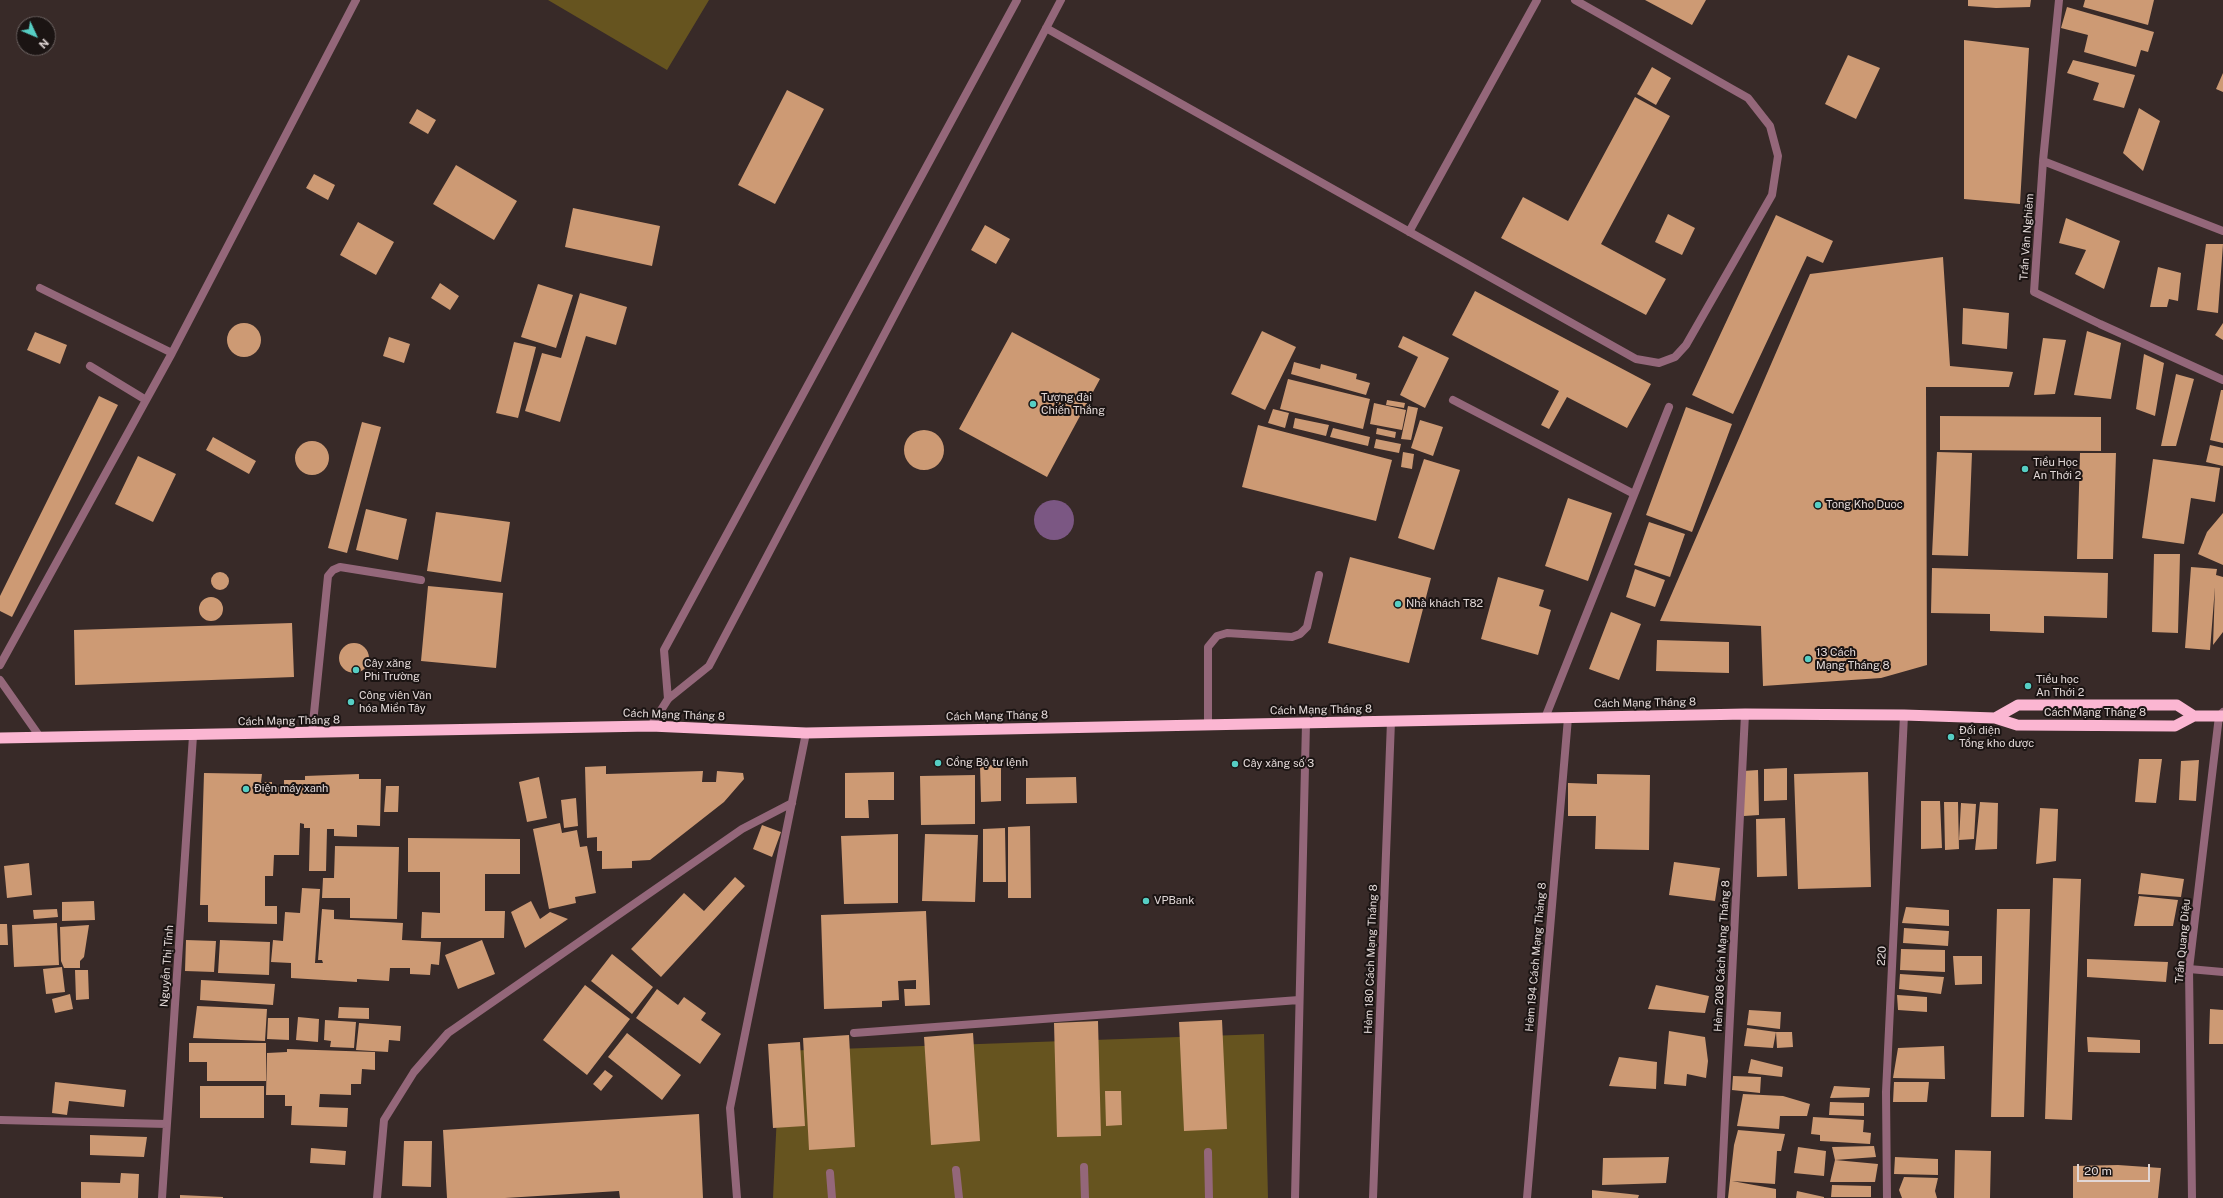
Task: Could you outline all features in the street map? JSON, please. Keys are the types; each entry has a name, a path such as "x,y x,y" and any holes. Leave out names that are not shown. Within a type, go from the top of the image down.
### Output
{"highway":[{"name":"Cách Mạng Tháng 8","path":"1995,718 2018,705 2177,705 2194,716"},
{"name":"Cách Mạng Tháng 8","path":"0,738 193,736 651,726 806,733 1745,714 1904,715 1995,718 2017,725 2175,726 2194,716 2222,715"}],"street":[{"path":"0,665 172,353 356,0"},
{"path":"668,699 664,650 1017,0"},
{"path":"651,726 668,699 709,666 1061,0"},
{"path":"1409,232 1537,0"},
{"path":"1046,28 1636,359 1659,363 1675,357 1686,345 1772,195 1778,156 1770,126 1748,98 1575,0"},
{"name":"Trần Văn Nghiêm","path":"2059,0 2043,161 2034,292 2223,380"},
{"path":"2043,161 2223,231"},
{"path":"40,288 172,353"},
{"path":"90,366 146,400"},
{"path":"1453,400 1634,494"},
{"path":"1545,718 1669,407"},
{"path":"312,733 328,576 333,570 340,567 421,580"},
{"path":"1208,725 1208,647 1217,636 1227,633 1292,637 1300,634 1306,627 1319,575"},
{"path":"0,680 40,737"},
{"name":"Hẻm 208 Cách Mạng Tháng 8","path":"1721,1198 1745,714"},
{"name":"220","path":"1887,1198 1886,1092 1904,715"},
{"name":"Trần Quang Diệu","path":"2192,1198 2189,969 2222,715"},
{"name":"Hẻm 194 Cách Mạng Tháng 8","path":"1527,1198 1568,718"},
{"name":"Hẻm 180 Cách Mạng Tháng 8","path":"1373,1198 1391,721"},
{"path":"1295,1198 1306,723"},
{"path":"737,1198 730,1108 806,733"},
{"name":"Nguyễn Thị Tính","path":"162,1198 193,736"},
{"path":"377,1198 384,1120 414,1072 448,1033 742,830 792,803"},
{"path":"2189,969 2223,972"},
{"path":"854,1033 1299,1000"},
{"path":"0,1120 167,1124"},
{"path":"1208,1152 1210,1198"},
{"path":"1084,1167 1085,1198"},
{"path":"956,1170 959,1198"},
{"path":"830,1173 832,1198"}],"shaded area":[{"path":"548,0 709,0 667,70"},
{"path":"1058,500 1065,503 1071,509 1074,520 1073,528 1065,537 1058,540 1050,540 1043,537 1035,528 1034,516 1037,509 1046,501"},
{"path":"1264,1034 1268,1198 773,1198 780,1051"}],"building":[{"path":"1645,0 1706,0 1692,25"},
{"path":"1968,0 2031,0 2030,7 1996,8 1968,6"},
{"path":"2085,0 2154,0 2148,25 2083,7"},
{"path":"2067,7 2154,32 2148,52 2141,50 2136,67 2084,52 2088,35 2061,28"},
{"path":"1964,40 2029,48 2020,204 1964,199"},
{"path":"1848,55 1880,68 1856,119 1825,104"},
{"path":"2073,60 2135,75 2124,108 2093,100 2099,83 2067,73"},
{"path":"1652,67 1671,78 1656,105 1637,94"},
{"path":"2223,73 2223,92 2216,89"},
{"path":"787,90 824,109 775,204 738,185"},
{"path":"1635,97 1670,116 1601,244 1666,279 1646,315 1501,238 1523,197 1568,221"},
{"path":"2139,108 2160,121 2143,171 2123,153"},
{"path":"417,109 436,120 428,134 409,123"},
{"path":"456,165 517,201 494,240 433,204"},
{"path":"314,174 335,185 328,200 306,188"},
{"path":"573,208 660,226 652,266 565,247"},
{"path":"1668,214 1695,228 1682,255 1655,242"},
{"path":"1776,215 1833,241 1823,263 1807,256 1733,414 1692,395"},
{"path":"2066,218 2120,241 2104,289 2075,274 2086,250 2059,243"},
{"path":"358,222 394,242 376,275 340,255"},
{"path":"985,225 1010,239 996,264 971,250"},
{"path":"2206,244 2223,244 2218,313 2197,310"},
{"name":"Tong Kho Duoc","path":"1943,257 1950,366 2013,372 2009,387 1926,387 1927,665 1881,678 1763,686 1761,626 1660,621 1810,274"},
{"path":"2158,267 2181,273 2178,301 2169,299 2167,307 2150,307"},
{"path":"440,283 459,296 450,310 431,298"},
{"path":"538,284 573,295 556,348 521,337"},
{"path":"1475,291 1651,384 1627,428 1567,397 1549,429 1541,425 1559,391 1452,335"},
{"path":"580,293 627,307 616,345 586,336 560,422 525,411 542,353 561,358"},
{"path":"1963,308 2009,313 2007,349 1962,344"},
{"path":"244,323 256,328 261,340 256,352 244,357 232,352 227,340 232,328"},
{"path":"2223,323 2223,340 2215,335"},
{"path":"1262,331 1296,347 1265,410 1231,394"},
{"path":"2087,331 2121,343 2111,399 2074,395"},
{"path":"35,332 67,345 60,364 27,350"},
{"path":"1012,332 1100,379 1047,477 959,429"},
{"path":"1403,336 1449,358 1425,408 1400,395 1418,357 1398,347"},
{"path":"389,337 410,344 404,363 383,356"},
{"path":"2043,338 2066,340 2055,394 2034,395"},
{"path":"514,342 536,347 518,418 496,413"},
{"path":"2144,354 2164,363 2155,416 2136,409"},
{"path":"1294,362 1320,369 1321,364 1357,374 1356,379 1370,383 1366,395 1291,374"},
{"path":"2176,374 2194,379 2176,446 2161,446"},
{"path":"1288,379 1370,399 1363,429 1280,409"},
{"path":"2221,390 2223,390 2223,443 2210,440"},
{"path":"99,396 118,405 12,617 0,611 0,596"},
{"path":"1387,400 1405,403 1404,408 1386,405"},
{"path":"1374,403 1406,410 1402,430 1370,424"},
{"path":"1408,406 1418,408 1411,440 1401,439"},
{"path":"1686,407 1732,424 1692,532 1646,515"},
{"path":"1273,409 1289,413 1285,428 1268,423"},
{"path":"1940,416 2101,417 2101,451 1940,450"},
{"path":"1295,418 1329,425 1326,436 1293,428"},
{"path":"1420,420 1443,427 1433,456 1411,448"},
{"path":"362,422 381,427 347,553 328,548"},
{"path":"1258,425 1392,460 1376,521 1242,487"},
{"path":"1333,428 1370,437 1368,446 1330,437"},
{"path":"1377,428 1396,432 1395,438 1376,434"},
{"path":"928,430 935,433 941,439 944,450 943,458 935,467 928,470 920,470 913,467 905,458 904,446 907,439 916,431"},
{"path":"213,437 256,461 249,474 206,450"},
{"path":"1376,439 1401,444 1399,453 1374,448"},
{"path":"315,441 324,446 328,451 328,465 324,470 319,474 309,475 305,474 296,465 295,455 296,451 305,442"},
{"path":"2210,445 2223,448 2223,466 2206,462"},
{"path":"1403,452 1414,454 1412,469 1401,467"},
{"path":"1937,452 1972,453 1968,556 1932,555"},
{"path":"2080,453 2116,453 2113,559 2077,559"},
{"path":"138,456 176,474 153,522 115,504"},
{"path":"1424,459 1460,470 1434,550 1398,538"},
{"path":"2153,459 2220,468 2215,502 2191,498 2184,544 2142,538"},
{"path":"1568,498 1612,513 1588,581 1545,566"},
{"path":"366,509 407,519 398,560 356,550"},
{"path":"436,512 510,522 501,582 427,571"},
{"path":"2223,513 2223,565 2198,554 2207,532"},
{"path":"1649,522 1685,534 1670,577 1634,565"},
{"path":"2154,554 2180,554 2178,633 2152,632"},
{"path":"1350,557 1431,578 1409,663 1328,643"},
{"path":"2191,567 2217,569 2216,575 2223,577 2223,632 2213,645 2215,587 2210,650 2185,648"},
{"path":"1932,568 2108,573 2107,618 2044,616 2044,633 1990,631 1990,614 1931,613"},
{"path":"1635,569 1665,580 1655,607 1626,597"},
{"path":"220,572 224,573 228,577 228,585 224,589 220,590 216,589 212,585 211,581 212,577 216,573"},
{"path":"1498,577 1544,590 1539,606 1551,610 1538,655 1481,639"},
{"path":"428,586 503,593 496,668 421,661"},
{"path":"211,597 219,601 223,609 219,617 211,621 203,617 199,609 203,601"},
{"path":"1611,612 1641,624 1619,680 1589,669"},
{"path":"292,623 294,677 75,685 74,630"},
{"path":"1657,640 1729,642 1729,673 1656,671"},
{"path":"354,643 365,647 369,658 365,669 354,673 343,669 339,658 343,647"},
{"path":"2139,759 2162,759 2156,803 2135,802"},
{"path":"2199,760 2196,801 2179,800 2181,761"},
{"path":"980,765 1001,765 1001,801 981,802"},
{"path":"606,766 606,774 703,771 702,782 716,782 717,771 743,773 744,779 724,802 650,860 632,861 632,868 602,869 602,851 597,851 597,837 587,838 585,767"},
{"path":"1787,768 1787,800 1764,801 1764,769"},
{"path":"1758,770 1759,815 1744,816 1743,771"},
{"path":"894,772 894,800 868,800 869,818 845,818 845,773"},
{"path":"1868,772 1871,887 1798,889 1794,774"},
{"path":"204,773 262,774 261,782 272,782 272,787 284,787 284,780 305,780 305,776 359,774 359,779 381,779 380,826 357,825 357,837 334,836 334,829 327,829 326,871 309,871 310,828 304,828 304,824 300,823 299,855 274,855 273,876 265,876 265,906 277,906 277,924 208,922 208,905 200,905"},
{"path":"1597,774 1650,775 1649,850 1595,849 1596,816 1568,816 1568,783 1597,784"},
{"path":"975,775 975,824 921,825 920,776"},
{"path":"539,777 547,818 527,822 519,782"},
{"path":"1076,777 1077,803 1026,804 1026,778"},
{"path":"386,786 399,786 398,812 384,812"},
{"path":"576,798 578,826 564,828 561,800"},
{"path":"1921,801 1940,801 1942,848 1921,849"},
{"path":"1944,802 1958,802 1959,849 1945,850"},
{"path":"1980,802 1998,803 1997,849 1975,850"},
{"path":"1961,803 1976,804 1974,839 1959,840"},
{"path":"2040,808 2058,809 2056,861 2036,864"},
{"path":"1785,818 1787,876 1757,877 1756,819"},
{"path":"560,823 562,833 577,830 580,847 587,846 596,893 575,897 576,903 549,909 533,829"},
{"path":"762,825 781,832 772,857 753,849"},
{"path":"1030,826 1031,898 1008,898 1008,827"},
{"path":"1005,828 1006,882 983,882 983,829"},
{"path":"898,834 898,903 844,904 841,836"},
{"path":"925,834 978,835 975,902 922,901"},
{"path":"408,838 520,839 520,874 485,874 485,911 505,911 504,938 421,938 422,912 440,913 440,872 408,872"},
{"path":"335,846 399,847 397,919 350,918 350,898 322,898 323,878 334,878"},
{"path":"1674,862 1720,868 1715,901 1669,895"},
{"path":"29,863 32,895 7,898 4,866"},
{"path":"2141,873 2184,879 2181,897 2138,894"},
{"path":"735,877 745,886 661,977 631,949 684,893 704,911"},
{"path":"2053,878 2081,879 2072,1120 2045,1119"},
{"path":"302,888 320,889 315,963 323,963 322,960 318,960 322,909 334,910 334,919 403,923 402,940 441,942 439,965 431,964 430,975 410,974 410,968 390,968 389,981 357,979 357,982 291,978 291,963 271,962 273,940 283,941 285,912 300,913"},
{"path":"2139,896 2178,900 2173,926 2134,926"},
{"path":"94,901 95,920 62,921 62,902"},
{"path":"531,901 540,919 550,912 568,919 525,948 511,912"},
{"path":"1906,907 1949,910 1949,926 1902,923"},
{"path":"57,909 58,917 34,919 33,910"},
{"path":"1997,909 2030,909 2024,1117 1991,1117"},
{"path":"926,911 930,1005 905,1006 904,989 916,989 916,980 898,981 899,1000 882,1001 882,1007 824,1009 821,915"},
{"path":"57,923 59,965 14,967 12,925"},
{"path":"0,924 7,924 8,945 0,945"},
{"path":"89,925 84,957 80,961 80,968 64,968 61,961 60,927"},
{"path":"1904,928 1949,931 1948,946 1903,943"},
{"path":"186,940 216,941 214,972 185,971"},
{"path":"220,940 270,942 269,975 218,973"},
{"path":"482,940 495,974 458,989 445,955"},
{"path":"1901,949 1945,950 1945,972 1900,970"},
{"path":"612,954 653,987 632,1014 591,981"},
{"path":"1953,956 1982,956 1982,984 1955,985"},
{"path":"2087,959 2168,962 2166,982 2087,977"},
{"path":"62,967 65,992 46,994 43,969"},
{"path":"75,970 88,970 89,999 76,1000"},
{"path":"1900,974 1944,977 1941,994 1899,989"},
{"path":"201,980 275,984 273,1005 200,1000"},
{"path":"585,985 630,1019 587,1075 543,1040"},
{"path":"1656,985 1709,996 1705,1013 1648,1009"},
{"path":"657,989 678,1005 684,997 706,1013 701,1020 721,1034 700,1064 636,1018"},
{"path":"70,994 73,1009 55,1013 52,999"},
{"path":"1897,995 1927,997 1927,1012 1898,1010"},
{"path":"197,1006 267,1009 265,1041 193,1038"},
{"path":"339,1007 369,1008 369,1019 338,1018"},
{"path":"2210,1009 2223,1010 2223,1044 2209,1044"},
{"path":"1749,1010 1781,1012 1780,1029 1747,1025"},
{"path":"298,1017 319,1019 318,1042 296,1040"},
{"path":"268,1018 289,1018 289,1040 267,1039"},
{"path":"325,1020 356,1022 354,1048 330,1047 331,1041 324,1040"},
{"path":"1222,1020 1227,1129 1184,1131 1179,1022"},
{"path":"1098,1021 1101,1136 1057,1137 1054,1023"},
{"path":"359,1023 401,1026 400,1041 389,1040 388,1052 356,1050"},
{"path":"1747,1028 1776,1032 1773,1048 1744,1046"},
{"path":"1669,1031 1705,1037 1708,1061 1706,1078 1687,1074 1686,1086 1664,1084"},
{"path":"1776,1032 1792,1032 1793,1047 1777,1048"},
{"path":"627,1033 681,1075 662,1100 608,1057"},
{"path":"973,1033 980,1141 931,1145 924,1037"},
{"path":"849,1035 855,1147 809,1150 803,1038"},
{"path":"2087,1037 2140,1040 2140,1053 2088,1052"},
{"path":"800,1042 805,1126 773,1128 768,1044"},
{"path":"189,1043 266,1043 266,1081 207,1081 207,1062 189,1062"},
{"path":"1944,1046 1945,1079 1893,1078 1898,1048"},
{"path":"287,1049 375,1052 375,1070 362,1069 361,1084 351,1084 351,1095 320,1094 319,1107 348,1108 347,1127 291,1125 292,1106 285,1106 285,1095 266,1095 267,1053 287,1052"},
{"path":"1619,1057 1657,1062 1656,1089 1609,1086"},
{"path":"1751,1059 1783,1067 1782,1077 1748,1073"},
{"path":"605,1070 613,1076 601,1091 593,1084"},
{"path":"1733,1076 1761,1077 1760,1093 1732,1090"},
{"path":"55,1082 126,1090 124,1107 69,1101 67,1115 52,1113"},
{"path":"1894,1082 1929,1082 1927,1102 1893,1102"},
{"path":"200,1086 264,1086 264,1118 200,1118"},
{"path":"1834,1086 1870,1088 1869,1097 1830,1098"},
{"path":"1105,1091 1121,1091 1122,1125 1106,1126"},
{"path":"1743,1094 1783,1096 1810,1104 1807,1116 1780,1116 1779,1129 1737,1126"},
{"path":"1830,1102 1864,1103 1864,1116 1829,1115"},
{"path":"699,1114 703,1198 620,1198 619,1191 505,1198 447,1198 443,1130"},
{"path":"1813,1117 1864,1120 1863,1132 1871,1133 1870,1144 1820,1141 1820,1135 1811,1134"},
{"path":"1738,1130 1785,1134 1781,1151 1777,1151 1775,1184 1732,1181 1776,1189 1776,1198 1728,1198 1734,1145"},
{"path":"90,1135 147,1137 144,1157 90,1155"},
{"path":"404,1141 432,1141 431,1187 402,1186"},
{"path":"1874,1146 1876,1157 1835,1160 1832,1147"},
{"path":"1798,1147 1826,1151 1824,1176 1794,1173"},
{"path":"311,1148 346,1151 345,1165 310,1163"},
{"path":"1955,1150 1991,1151 1990,1198 1954,1198"},
{"path":"1669,1157 1666,1183 1602,1185 1603,1158"},
{"path":"1895,1157 1938,1159 1938,1175 1894,1174"},
{"path":"1835,1160 1878,1164 1875,1182 1830,1182"},
{"path":"2118,1165 2161,1168 2158,1198 2073,1198 2073,1166"},
{"path":"121,1173 139,1174 138,1198 81,1198 81,1182 120,1183"},
{"path":"1904,1177 1938,1178 1935,1191 1937,1198 1902,1198 1899,1190"},
{"path":"1832,1185 1871,1186 1871,1197 1831,1197"},
{"path":"1592,1190 1639,1195 1638,1198 1592,1198"},
{"path":"1797,1191 1824,1197 1824,1198 1796,1198"},
{"path":"180,1195 223,1197 223,1198 180,1198"}],"place":[{"name":"Tượng đài Chiến Thắng","path":"1033,404"},
{"name":"Tiểu Học An Thới 2","path":"2025,469"},
{"name":"Tong Kho Duoc","path":"1818,505"},
{"name":"Nhà khách T82","path":"1398,604"},
{"name":"13 Cách Mạng Tháng 8","path":"1808,659"},
{"name":"Cây xăng Phi Trường","path":"356,670"},
{"name":"Tiểu học An Thới 2","path":"2028,686"},
{"name":"Công viên Văn hóa Miền Tây","path":"351,702"},
{"name":"Đối diện Tổng kho dược","path":"1951,737"},
{"name":"Cổng Bộ tư lệnh","path":"938,763"},
{"name":"Cây xăng số 3","path":"1235,764"},
{"name":"Điện máy xanh","path":"246,789"},
{"name":"VPBank","path":"1146,901"}]}
